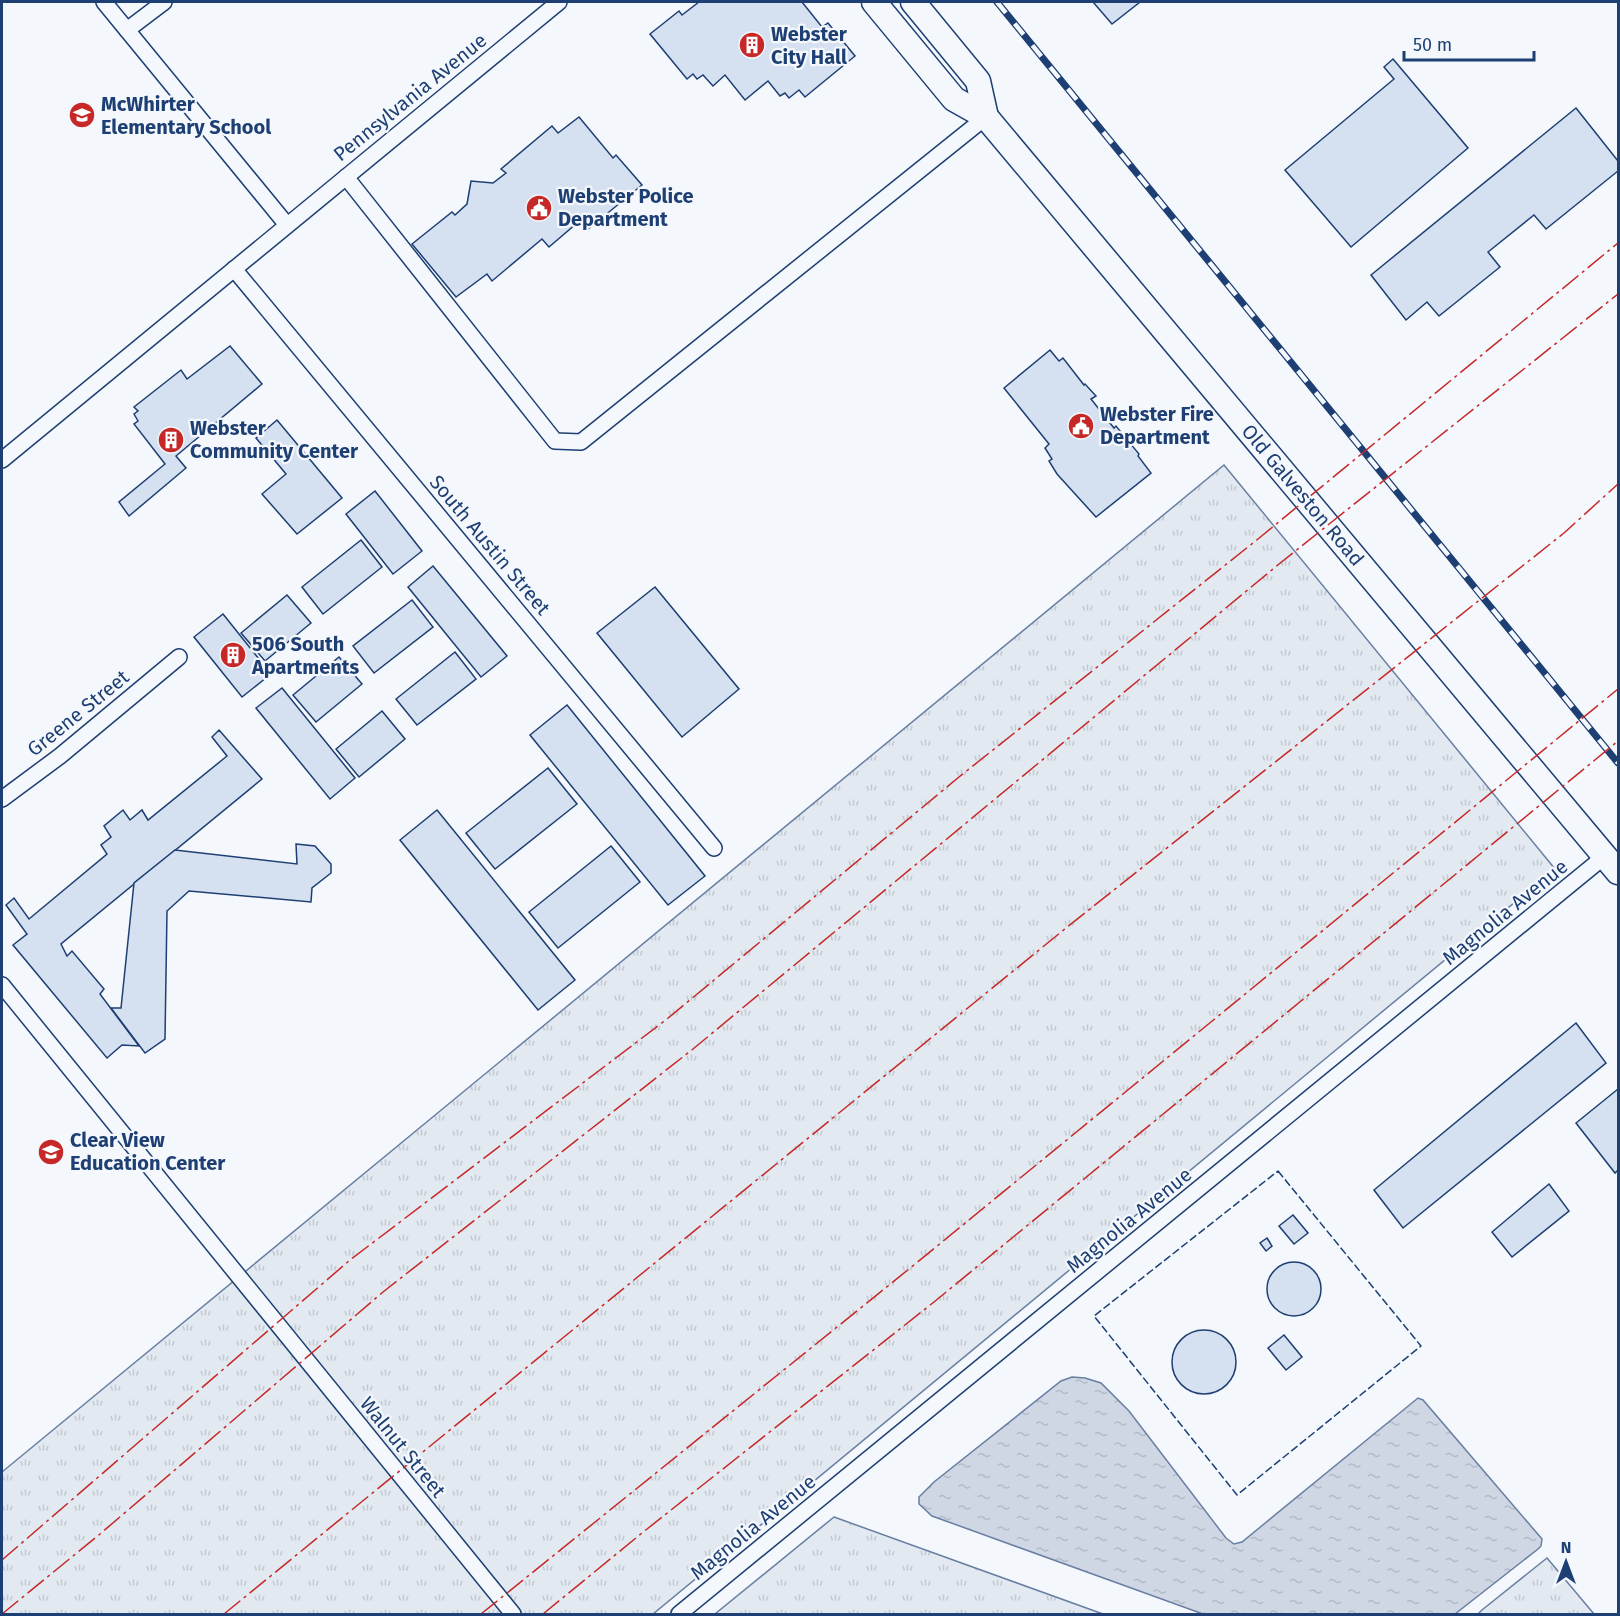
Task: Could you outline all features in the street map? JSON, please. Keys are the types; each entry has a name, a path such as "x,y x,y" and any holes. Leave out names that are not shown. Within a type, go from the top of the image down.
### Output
{"main road":[{"name":"Old Galveston Road","path":"874,2 954,99 987,117 1612,864"},
{"name":"Old Galveston Road","path":"913,2 978,81 987,117"}],"street":[{"path":"104,2 287,225"},
{"path":"127,30 164,2"},
{"name":"Pennsylvania Avenue","path":"234,269 559,2"},
{"path":"346,177 555,441 581,442 987,117"},
{"path":"2,460 234,269"},
{"name":"South Austin Street","path":"234,269 714,848"},
{"name":"Greene Street","path":"2,799 60,756 179,657"},
{"name":"Magnolia Avenue","path":"679,1614 1612,864"},
{"name":"Walnut Street","path":"2,985 513,1614"}],"green space":[{"path":"1224,465 1555,869 653,1614 2,1614 2,1472"},
{"path":"834,1517 1103,1614 715,1614"},
{"path":"1547,1558 1594,1614 1478,1614 1482,1610"}],"water":[{"path":"1072,1377 1101,1383 1129,1411 1226,1538 1234,1544 1242,1542 1418,1398 1423,1400 1542,1539 1541,1546 1455,1614 1203,1614 932,1516 919,1504 919,1497 934,1482 1061,1381"}],"building":[{"name":"Webster City Hall","path":"699,2 802,2 822,27 828,23 855,56 805,97 799,90 789,98 785,93 780,96 768,81 745,100 725,75 713,86 703,75 697,79 693,74 687,79 650,34 679,11 682,15"},
{"path":"1093,2 1140,2 1112,24"},
{"path":"1393,59 1468,148 1351,247 1285,170 1394,79 1384,67"},
{"path":"1576,108 1618,161 1618,171 1546,229 1534,215 1488,252 1500,267 1439,316 1427,302 1406,320 1371,275"},
{"name":"Webster Police Department","path":"579,117 613,158 616,155 642,185 587,230 582,223 576,224 549,247 542,239 492,281 487,274 456,297 412,244 452,212 455,215 467,204 471,181 493,183 506,173 501,169 552,126 558,133"},
{"name":"Webster Community Center","path":"230,346 262,384 176,456 186,468 129,516 119,502 165,464 134,424 138,421 134,414 138,411 134,407 181,370 187,379"},
{"path":"1050,350 1059,361 1063,358 1084,385 1096,396 1091,399 1139,454 1138,456 1151,473 1096,517 1057,474 1049,461 1052,459 1045,448 1049,444 1004,388"},
{"path":"277,420 342,498 297,534 262,494 286,474 256,438"},
{"path":"375,491 422,551 393,574 346,514"},
{"path":"361,540 382,567 323,614 302,587"},
{"path":"433,566 507,656 481,677 408,587"},
{"path":"655,587 739,689 682,737 597,633"},
{"path":"287,595 311,623 265,661 241,633"},
{"path":"412,600 433,627 374,673 353,646"},
{"name":"506 South Apartments","path":"223,614 271,674 242,697 194,637"},
{"path":"455,652 476,679 417,725 396,699"},
{"path":"339,657 362,684 316,722 293,695"},
{"path":"282,688 355,778 330,799 256,708"},
{"path":"567,705 705,876 668,905 530,735"},
{"path":"382,711 405,739 359,777 336,749"},
{"path":"219,730 262,779 61,944 67,956 72,951 104,989 100,994 139,1046 122,1045 107,1058 13,945 27,934 6,905 14,898 29,919 107,854 101,845 111,837 104,826 123,810 130,820 142,810 148,820 227,756 212,737"},
{"path":"548,768 577,804 495,869 466,833"},
{"path":"437,810 575,980 538,1010 400,840"},
{"path":"296,844 315,846 331,864 331,873 312,888 311,902 189,891 167,911 165,1039 145,1053 111,1008 121,1008 134,883 175,850 297,864"},
{"path":"611,846 640,882 558,948 529,912"},
{"path":"1576,1023 1606,1063 1403,1228 1374,1190"},
{"path":"1618,1089 1618,1170 1615,1173 1576,1123"},
{"path":"1549,1184 1569,1211 1512,1257 1492,1232"},
{"path":"1293,1215 1308,1233 1294,1244 1279,1226"},
{"path":"1267,1238 1272,1246 1266,1251 1260,1243"},
{"path":"1289,1262 1299,1262 1309,1266 1317,1274 1321,1289 1317,1304 1309,1312 1299,1316 1289,1316 1279,1312 1271,1304 1267,1294 1267,1284 1271,1274 1279,1266"},
{"path":"1198,1330 1210,1330 1227,1339 1234,1350 1236,1362 1234,1374 1227,1385 1210,1394 1198,1394 1186,1389 1177,1380 1172,1368 1172,1356 1177,1344 1186,1335"},
{"path":"1284,1335 1302,1357 1286,1370 1268,1348"}],"railway":[{"path":"997,2 1618,763"}],"fence":[{"path":"1278,1171 1421,1346 1237,1495 1094,1316 1278,1171"}],"power":[{"path":"2,1560 350,1260 667,1019 959,777 1258,539 1618,243"},
{"path":"2,1614 100,1534 383,1292 693,1049 1279,564 1618,294"},
{"path":"224,1614 1066,928 1564,533 1618,484"},
{"path":"481,1614 909,1269 1618,689"},
{"path":"543,1614 934,1302 1618,741"}],"place":[{"name":"Webster City Hall","path":"752,45"},
{"name":"McWhirter Elementary School","path":"82,115"},
{"name":"Webster Police Department","path":"539,208"},
{"name":"Webster Fire Department","path":"1081,426"},
{"name":"Webster Community Center","path":"171,440"},
{"name":"506 South Apartments","path":"233,655"},
{"name":"Clear View Education Center","path":"51,1152"}]}
